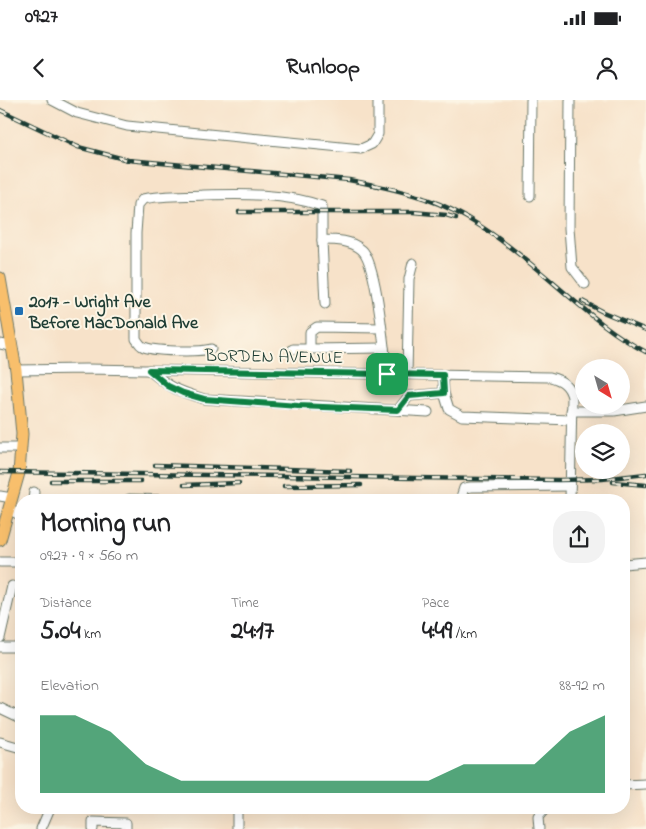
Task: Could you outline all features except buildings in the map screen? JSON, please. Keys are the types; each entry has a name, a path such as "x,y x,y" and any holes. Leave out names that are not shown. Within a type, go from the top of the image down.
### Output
{"main road":[{"path":"0,283 6,345 16,370 22,434 19,473 0,540"}],"street":[{"path":"52,100 77,113 127,126 361,149 372,144 378,134 378,100"},
{"path":"530,100 530,196"},
{"path":"570,100 569,228 572,267 585,284"},
{"path":"212,350 157,349 142,346 136,339 136,233 138,205 143,198 230,194 304,200 322,206 326,304"},
{"path":"322,240 344,240 363,251 373,274 387,374"},
{"path":"407,374 409,278 413,263"},
{"path":"310,349 310,332 317,327 380,328"},
{"path":"293,349 384,348"},
{"name":"BORDEN AVENUE","path":"16,370 149,370 550,377 560,380 570,390 572,397 571,416"},
{"path":"149,370 168,386 204,399 298,406 428,412"},
{"path":"443,375 444,393 450,409 462,416 571,416 646,406"},
{"path":"398,410 409,396 444,393"},
{"path":"570,494 571,416"},
{"path":"0,448 22,448"},
{"path":"462,494 464,488 471,487 570,486"},
{"path":"0,496 15,509"},
{"path":"0,562 15,562"},
{"path":"630,563 646,562"},
{"path":"0,638 12,586"},
{"path":"0,646 15,647"},
{"path":"0,708 15,715"},
{"path":"0,742 15,746"},
{"path":"630,785 646,784"},
{"path":"41,829 47,814"},
{"path":"237,814 237,829"},
{"path":"539,829 538,817 541,814"},
{"path":"93,829 93,822 126,823 126,829"}],"railway":[{"path":"0,110 78,147 128,160 349,180 398,190 426,199 455,211 495,236 601,323 646,352"},
{"path":"239,212 413,212 446,215 456,218"},
{"path":"582,301 646,330"},
{"path":"155,465 350,471"},
{"path":"0,472 559,480 602,479 646,474"},
{"path":"51,481 141,481"},
{"path":"613,482 646,485"},
{"path":"184,485 239,483"},
{"path":"284,486 361,485"}],"place":[{"name":"2017 - Wright Ave Before MacDonald Ave","path":"19,311"}],"route":[{"path":"149,370 278,372 387,374 443,375 444,393 409,396 398,410 298,406 204,399 168,386 149,370"}]}
